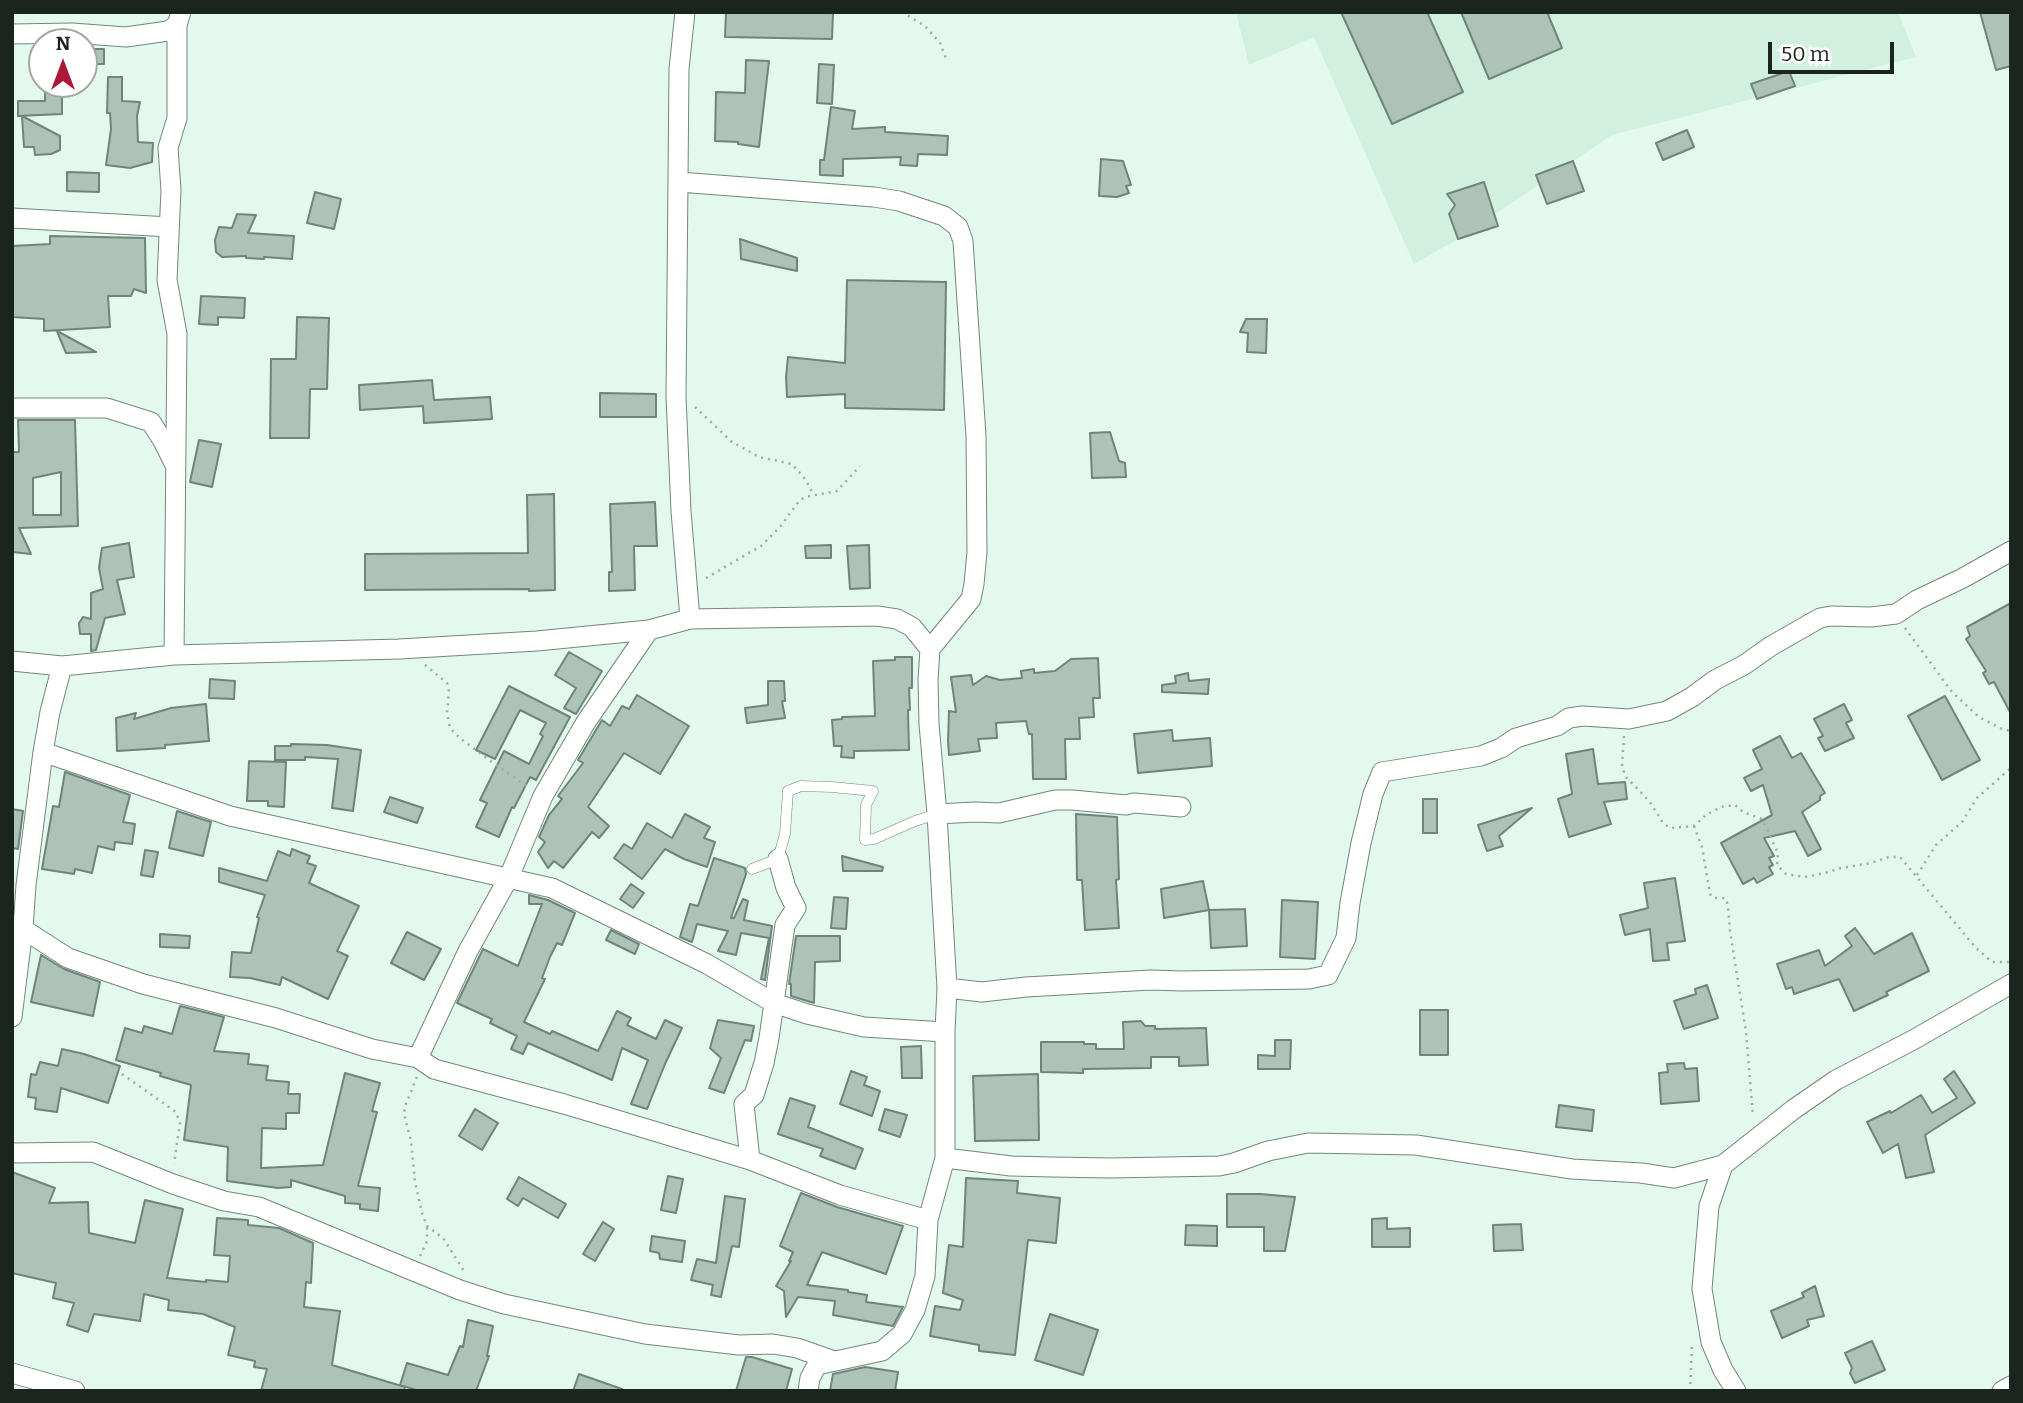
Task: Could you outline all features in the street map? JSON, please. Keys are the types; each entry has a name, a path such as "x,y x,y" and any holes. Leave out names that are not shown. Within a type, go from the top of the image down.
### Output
{"street":[{"path":"685,12 679,69 676,382 681,510 690,619"},
{"path":"12,34 72,33 126,37 169,30 179,19"},
{"path":"174,655 177,334 166,280 171,190 168,148 177,118 179,19"},
{"path":"679,182 900,201 944,216 958,227 962,241 976,436 977,552 971,599 930,649 929,724 947,988 945,1158 928,1220 925,1276 915,1310 902,1334 882,1351 817,1365 810,1378 808,1391"},
{"path":"12,218 169,227"},
{"path":"151,422 167,412 177,397"},
{"path":"12,408 107,408 151,422 176,467"},
{"path":"947,988 982,992 1151,980 1286,980 1328,975 1346,938 1361,842 1373,794 1382,772 1481,756 1516,738 1557,726 1569,718 1583,716 1629,719 1667,711 1820,618 1896,614 1917,600 2011,551"},
{"path":"12,660 62,666 174,655 399,649 537,641 649,630 690,619 877,615 897,619 912,627 930,649"},
{"path":"421,1060 468,951 509,877 543,796 586,722 649,630"},
{"path":"12,1017 18,927 43,752 62,666"},
{"path":"43,752 230,816 552,888 707,964 774,1003 807,1014 864,1027 945,1032"},
{"path":"937,814 999,813 1055,800 1181,807"},
{"path":"750,1160 744,1104 754,1095 764,1063 785,925 796,908 786,888 778,859"},
{"path":"18,927 68,958 143,984 276,1018 372,1049 421,1060 434,1069 564,1104 750,1160 840,1195 928,1220"},
{"path":"945,1158 1011,1166 1075,1168 1219,1166 1268,1151 1308,1143 1416,1145 1572,1169 1674,1178 1723,1165 1836,1080 2011,984"},
{"path":"12,1153 93,1152 224,1201 259,1207 460,1290 504,1304 645,1334 739,1345 797,1348 835,1361"},
{"path":"1723,1165 1709,1206 1702,1289 1711,1342 1736,1391"},
{"path":"12,1373 75,1391"},
{"path":"2003,1391 2011,1386"}],"lane":[{"path":"752,869 778,859 785,834 788,791 801,786 873,791 866,805 865,840 874,839 937,814"}],"path":[{"path":"902,12 925,26 940,43 947,61"},
{"path":"676,382 695,407 732,442 759,457 792,464 814,495"},
{"path":"687,588 761,546 780,527 799,501 837,491 860,466"},
{"path":"1896,614 1952,692 1979,717 2011,731"},
{"path":"399,649 431,669 447,683 447,713 450,727 455,733 543,796"},
{"path":"1629,719 1623,736 1622,766 1625,776 1670,828 1694,826 1721,807 1735,805 1743,812 1762,820 1778,852 1777,865 1786,874 1805,877 1841,867 1899,857 1984,955 1992,962 2011,962"},
{"path":"1916,876 1936,845 1962,822 1977,798 2011,768"},
{"path":"1694,826 1702,847 1710,894 1714,898 1725,898 1728,905 1746,1032 1756,1139"},
{"path":"411,1270 427,1241 427,1226 415,1182 404,1106 421,1060"},
{"path":"122,1074 176,1112 179,1118 176,1157 172,1167 173,1184"},
{"path":"427,1226 443,1238 470,1278"},
{"path":"1690,1391 1692,1339 1709,1334"}],"shaded area":[{"path":"1236,12 1898,12 1916,57 1612,135 1458,239 1414,264 1314,37 1249,65"}],"building":[{"path":"726,12 833,13 832,39 725,37"},
{"path":"1341,12 1427,12 1463,92 1392,124"},
{"path":"1461,12 1547,12 1562,48 1489,79"},
{"path":"1980,12 2011,12 2011,66 1996,70"},
{"path":"98,49 104,49 104,64 98,64"},
{"path":"746,60 769,61 759,147 738,142 715,141 716,92 745,93"},
{"path":"819,64 834,65 832,104 817,103"},
{"path":"1789,71 1795,86 1757,99 1751,84"},
{"path":"108,77 122,77 122,101 140,102 137,116 138,142 153,143 152,162 130,168 106,165 111,129 110,113 107,113"},
{"path":"45,98 62,98 62,114 18,116 18,101 45,101"},
{"path":"831,107 855,111 852,129 885,127 885,132 948,136 947,155 918,154 917,166 900,165 901,157 843,159 843,176 820,175 820,160 824,160"},
{"path":"22,116 60,136 60,150 51,154 35,155 34,147 24,147"},
{"path":"1687,130 1694,147 1663,160 1656,143"},
{"path":"1101,159 1123,161 1131,185 1126,186 1129,193 1117,197 1099,196"},
{"path":"1573,161 1584,191 1547,204 1536,175"},
{"path":"67,172 99,173 99,192 67,191"},
{"path":"1484,182 1498,226 1458,239 1449,214 1455,205 1447,194"},
{"path":"315,192 341,199 334,229 307,223"},
{"path":"237,214 256,215 248,233 294,236 292,259 222,257 216,252 215,240 219,227 232,228"},
{"path":"50,236 145,238 146,293 134,289 131,296 108,296 110,327 44,331 44,319 12,317 12,246 50,244"},
{"path":"740,239 797,258 797,271 741,259"},
{"path":"847,280 946,282 944,410 845,408 845,394 787,397 788,357 845,363"},
{"path":"201,296 245,298 244,318 218,317 218,325 199,324"},
{"path":"297,317 329,318 327,389 310,389 309,438 270,438 271,359 296,359"},
{"path":"1246,319 1267,319 1266,353 1247,352 1248,333 1240,332"},
{"path":"57,331 96,352 66,353"},
{"path":"432,380 434,400 490,397 492,419 424,423 423,406 360,410 359,385"},
{"path":"600,393 656,394 656,417 600,417"},
{"path":"18,420 75,420 78,526 19,528 31,554 12,552 12,452 19,452","holes":["61,472 61,515 33,515 33,478"]},
{"path":"1110,432 1119,461 1125,463 1126,477 1092,478 1090,433"},
{"path":"199,440 221,444 212,487 190,482"},
{"path":"554,494 555,590 365,590 365,554 528,553 527,495"},
{"path":"655,502 657,546 634,546 635,590 609,591 609,572 612,572 610,504"},
{"path":"129,543 134,577 117,580 125,614 105,618 96,650 91,651 91,634 80,634 79,623 83,617 91,619 91,593 103,589 99,568 102,548"},
{"path":"831,545 831,558 806,558 805,546"},
{"path":"869,545 870,588 850,589 847,546"},
{"path":"2011,603 2011,714 1994,682 1989,684 1983,673 1986,671 1966,639 1970,636 1967,627"},
{"path":"569,652 602,671 576,714 564,708 576,688 555,675"},
{"path":"895,657 912,657 912,688 909,688 908,710 909,750 854,751 854,758 841,757 842,746 834,746 832,720 875,716 873,661 895,660"},
{"path":"1098,658 1100,698 1093,698 1094,717 1079,718 1080,739 1065,739 1066,779 1033,779 1032,734 1029,734 1026,721 996,723 997,738 978,739 980,751 949,755 949,711 956,712 951,677 971,675 973,685 986,676 1000,680 1022,678 1021,671 1055,671 1071,659"},
{"path":"1188,673 1189,681 1209,679 1208,694 1162,692 1162,685 1176,683 1175,676"},
{"path":"210,679 235,681 234,699 209,698"},
{"path":"768,681 784,681 785,701 782,701 785,718 747,723 745,708 768,705"},
{"path":"509,686 570,717 536,780 530,777 514,808 512,807 499,837 476,827 487,803 480,800 504,751 529,764 543,736 540,734 546,723 520,710 495,759 476,750"},
{"path":"637,695 689,726 660,774 624,753 588,807 609,826 599,838 592,832 563,868 554,861 548,868 538,852 545,842 539,837 549,815 562,799 558,796 583,763 578,760 602,720 610,726 622,706 629,709"},
{"path":"1945,696 1980,760 1942,780 1908,716"},
{"path":"206,704 209,741 165,745 165,748 117,751 116,718 136,713 134,719 171,708"},
{"path":"1844,704 1852,720 1846,723 1854,738 1825,751 1818,738 1823,736 1814,719"},
{"path":"1172,730 1173,741 1210,738 1212,766 1138,773 1134,734"},
{"path":"1780,736 1792,758 1801,753 1825,793 1820,796 1820,800 1802,812 1821,849 1808,856 1795,831 1764,838 1774,856 1769,858 1773,865 1769,867 1773,874 1757,883 1754,878 1743,884 1721,843 1772,815 1763,785 1751,791 1744,778 1762,769 1753,750"},
{"path":"291,744 361,750 353,811 332,808 338,759 305,757 305,760 275,760 275,746"},
{"path":"1593,749 1598,784 1625,782 1627,799 1604,802 1611,824 1569,837 1558,799 1572,794 1566,754"},
{"path":"249,761 286,762 284,807 268,806 268,801 247,801"},
{"path":"65,772 130,795 123,822 135,824 132,844 115,842 114,850 98,846 92,873 75,869 74,874 42,869 53,806 59,807"},
{"path":"390,797 423,808 417,823 384,812"},
{"path":"1423,799 1437,799 1437,833 1423,833"},
{"path":"1532,808 1499,836 1503,846 1487,851 1478,825"},
{"path":"12,809 23,811 18,849 12,848"},
{"path":"177,811 211,822 203,856 169,848"},
{"path":"685,814 710,827 704,838 715,842 707,867 665,849 642,879 614,858 624,844 632,849 647,823 672,838"},
{"path":"1076,814 1117,817 1119,879 1116,880 1119,928 1085,930 1082,880 1077,880"},
{"path":"292,849 310,856 307,863 316,866 309,883 359,906 337,951 348,956 328,999 282,977 280,985 250,978 230,977 232,952 251,953 259,918 257,917 265,895 219,882 219,868 267,881 278,851 290,856"},
{"path":"145,850 158,852 153,877 141,875"},
{"path":"842,856 883,867 882,871 843,871"},
{"path":"714,858 745,868 746,874 731,918 734,918 743,899 748,901 744,920 772,926 765,980 761,979 769,938 741,933 736,955 718,951 728,931 697,924 692,942 680,937 690,904 698,906"},
{"path":"1675,878 1685,941 1667,943 1669,960 1653,961 1650,929 1625,935 1620,915 1648,908 1644,883"},
{"path":"1203,881 1209,910 1164,918 1161,889"},
{"path":"631,884 644,893 633,908 620,899"},
{"path":"529,895 548,900 575,913 562,945 557,943 550,957 542,978 545,979 524,1022 598,1051 617,1011 631,1018 627,1025 656,1039 665,1020 682,1028 647,1109 631,1104 648,1060 622,1048 612,1080 528,1043 523,1054 511,1049 517,1036 490,1023 492,1019 457,1003 483,949 518,966 542,904 529,904"},
{"path":"834,897 848,898 846,929 831,928"},
{"path":"1282,900 1318,902 1315,959 1280,957"},
{"path":"1245,909 1247,946 1211,948 1209,910"},
{"path":"1855,928 1874,954 1912,933 1929,971 1854,1011 1839,979 1794,994 1792,987 1786,989 1777,964 1819,950 1825,966 1852,946 1845,936"},
{"path":"611,930 639,944 635,954 606,940"},
{"path":"407,932 441,949 424,980 391,963"},
{"path":"160,934 190,936 189,948 160,947"},
{"path":"796,936 840,936 840,961 815,962 814,1003 791,996 789,984"},
{"path":"41,955 64,969 100,982 93,1016 31,1002"},
{"path":"1707,985 1718,1018 1684,1029 1674,1001 1696,994 1695,989"},
{"path":"180,1006 224,1017 214,1051 249,1054 248,1064 268,1066 266,1080 289,1082 288,1094 300,1094 299,1113 286,1113 286,1129 262,1128 261,1168 323,1165 345,1073 380,1083 372,1111 377,1112 358,1186 380,1188 378,1211 360,1209 360,1204 345,1203 345,1196 291,1180 291,1187 278,1188 227,1181 228,1147 184,1140 191,1085 116,1060 125,1028 142,1033 144,1026 172,1034"},
{"path":"1420,1010 1448,1010 1448,1055 1420,1055"},
{"path":"718,1020 754,1026 751,1041 745,1040 724,1093 709,1088 721,1058 710,1048"},
{"path":"1141,1021 1145,1026 1155,1026 1155,1029 1206,1028 1208,1065 1179,1066 1179,1057 1151,1057 1151,1068 1083,1069 1083,1073 1041,1072 1041,1042 1084,1042 1096,1044 1096,1049 1124,1049 1123,1022"},
{"path":"1275,1040 1291,1040 1290,1069 1258,1069 1258,1055 1275,1056"},
{"path":"921,1046 922,1078 902,1078 901,1047"},
{"path":"62,1049 120,1066 108,1103 61,1088 57,1112 35,1109 36,1098 28,1097 31,1074 36,1075 40,1062 58,1066"},
{"path":"1684,1063 1685,1069 1697,1068 1699,1101 1661,1104 1659,1073 1668,1072 1667,1064"},
{"path":"851,1071 867,1077 864,1085 880,1091 872,1116 840,1104"},
{"path":"1954,1071 1975,1103 1925,1135 1934,1172 1906,1178 1898,1144 1883,1153 1867,1122 1890,1111 1891,1113 1921,1095 1932,1113 1957,1098 1944,1079"},
{"path":"1038,1074 1039,1140 975,1141 973,1076"},
{"path":"790,1098 815,1106 808,1127 863,1149 855,1169 820,1156 823,1149 778,1134"},
{"path":"1559,1105 1594,1110 1592,1131 1556,1127"},
{"path":"475,1109 498,1123 482,1150 459,1136"},
{"path":"885,1109 907,1115 900,1137 879,1130"},
{"path":"12,1172 55,1188 49,1203 88,1202 89,1233 135,1243 145,1200 183,1209 167,1278 228,1282 230,1256 214,1255 217,1218 248,1220 248,1225 279,1228 313,1243 311,1283 306,1282 304,1307 340,1311 332,1365 405,1387 404,1391 261,1391 267,1369 254,1367 255,1361 228,1355 235,1327 203,1314 168,1310 169,1300 144,1294 140,1321 94,1314 88,1332 67,1325 74,1303 53,1298 56,1283 12,1273"},
{"path":"668,1176 683,1179 676,1213 661,1210"},
{"path":"519,1177 566,1204 558,1218 523,1198 518,1206 507,1199"},
{"path":"966,1178 1018,1181 1017,1193 1060,1198 1056,1243 1028,1240 1015,1355 979,1351 979,1345 930,1336 935,1306 960,1310 963,1300 943,1293 949,1245 963,1247"},
{"path":"801,1193 837,1207 903,1226 886,1274 822,1252 807,1285 848,1290 867,1295 866,1302 903,1307 893,1326 833,1315 835,1301 798,1297 786,1317 784,1291 776,1286 791,1261 793,1252 780,1246"},
{"path":"1227,1194 1295,1197 1285,1251 1264,1251 1264,1227 1227,1227"},
{"path":"725,1196 745,1199 739,1247 732,1246 721,1297 711,1295 713,1285 691,1280 697,1259 716,1263"},
{"path":"1387,1218 1387,1229 1410,1228 1410,1247 1372,1247 1372,1219"},
{"path":"603,1222 614,1229 595,1261 583,1254"},
{"path":"1521,1224 1523,1250 1494,1251 1493,1225"},
{"path":"1186,1225 1217,1226 1217,1246 1185,1245"},
{"path":"652,1236 685,1241 682,1262 660,1259 659,1253 650,1251"},
{"path":"1815,1286 1824,1316 1807,1320 1809,1326 1782,1338 1771,1311 1804,1297 1802,1293"},
{"path":"1050,1314 1098,1330 1083,1375 1035,1360"},
{"path":"468,1320 493,1326 489,1356 476,1391 419,1391 400,1385 407,1363 448,1375 460,1346 463,1347"},
{"path":"1872,1341 1885,1370 1855,1383 1845,1353"},
{"path":"746,1357 792,1369 786,1391 736,1391"},
{"path":"865,1367 898,1372 895,1391 830,1391 833,1374"},
{"path":"579,1374 622,1389 573,1391"}]}
